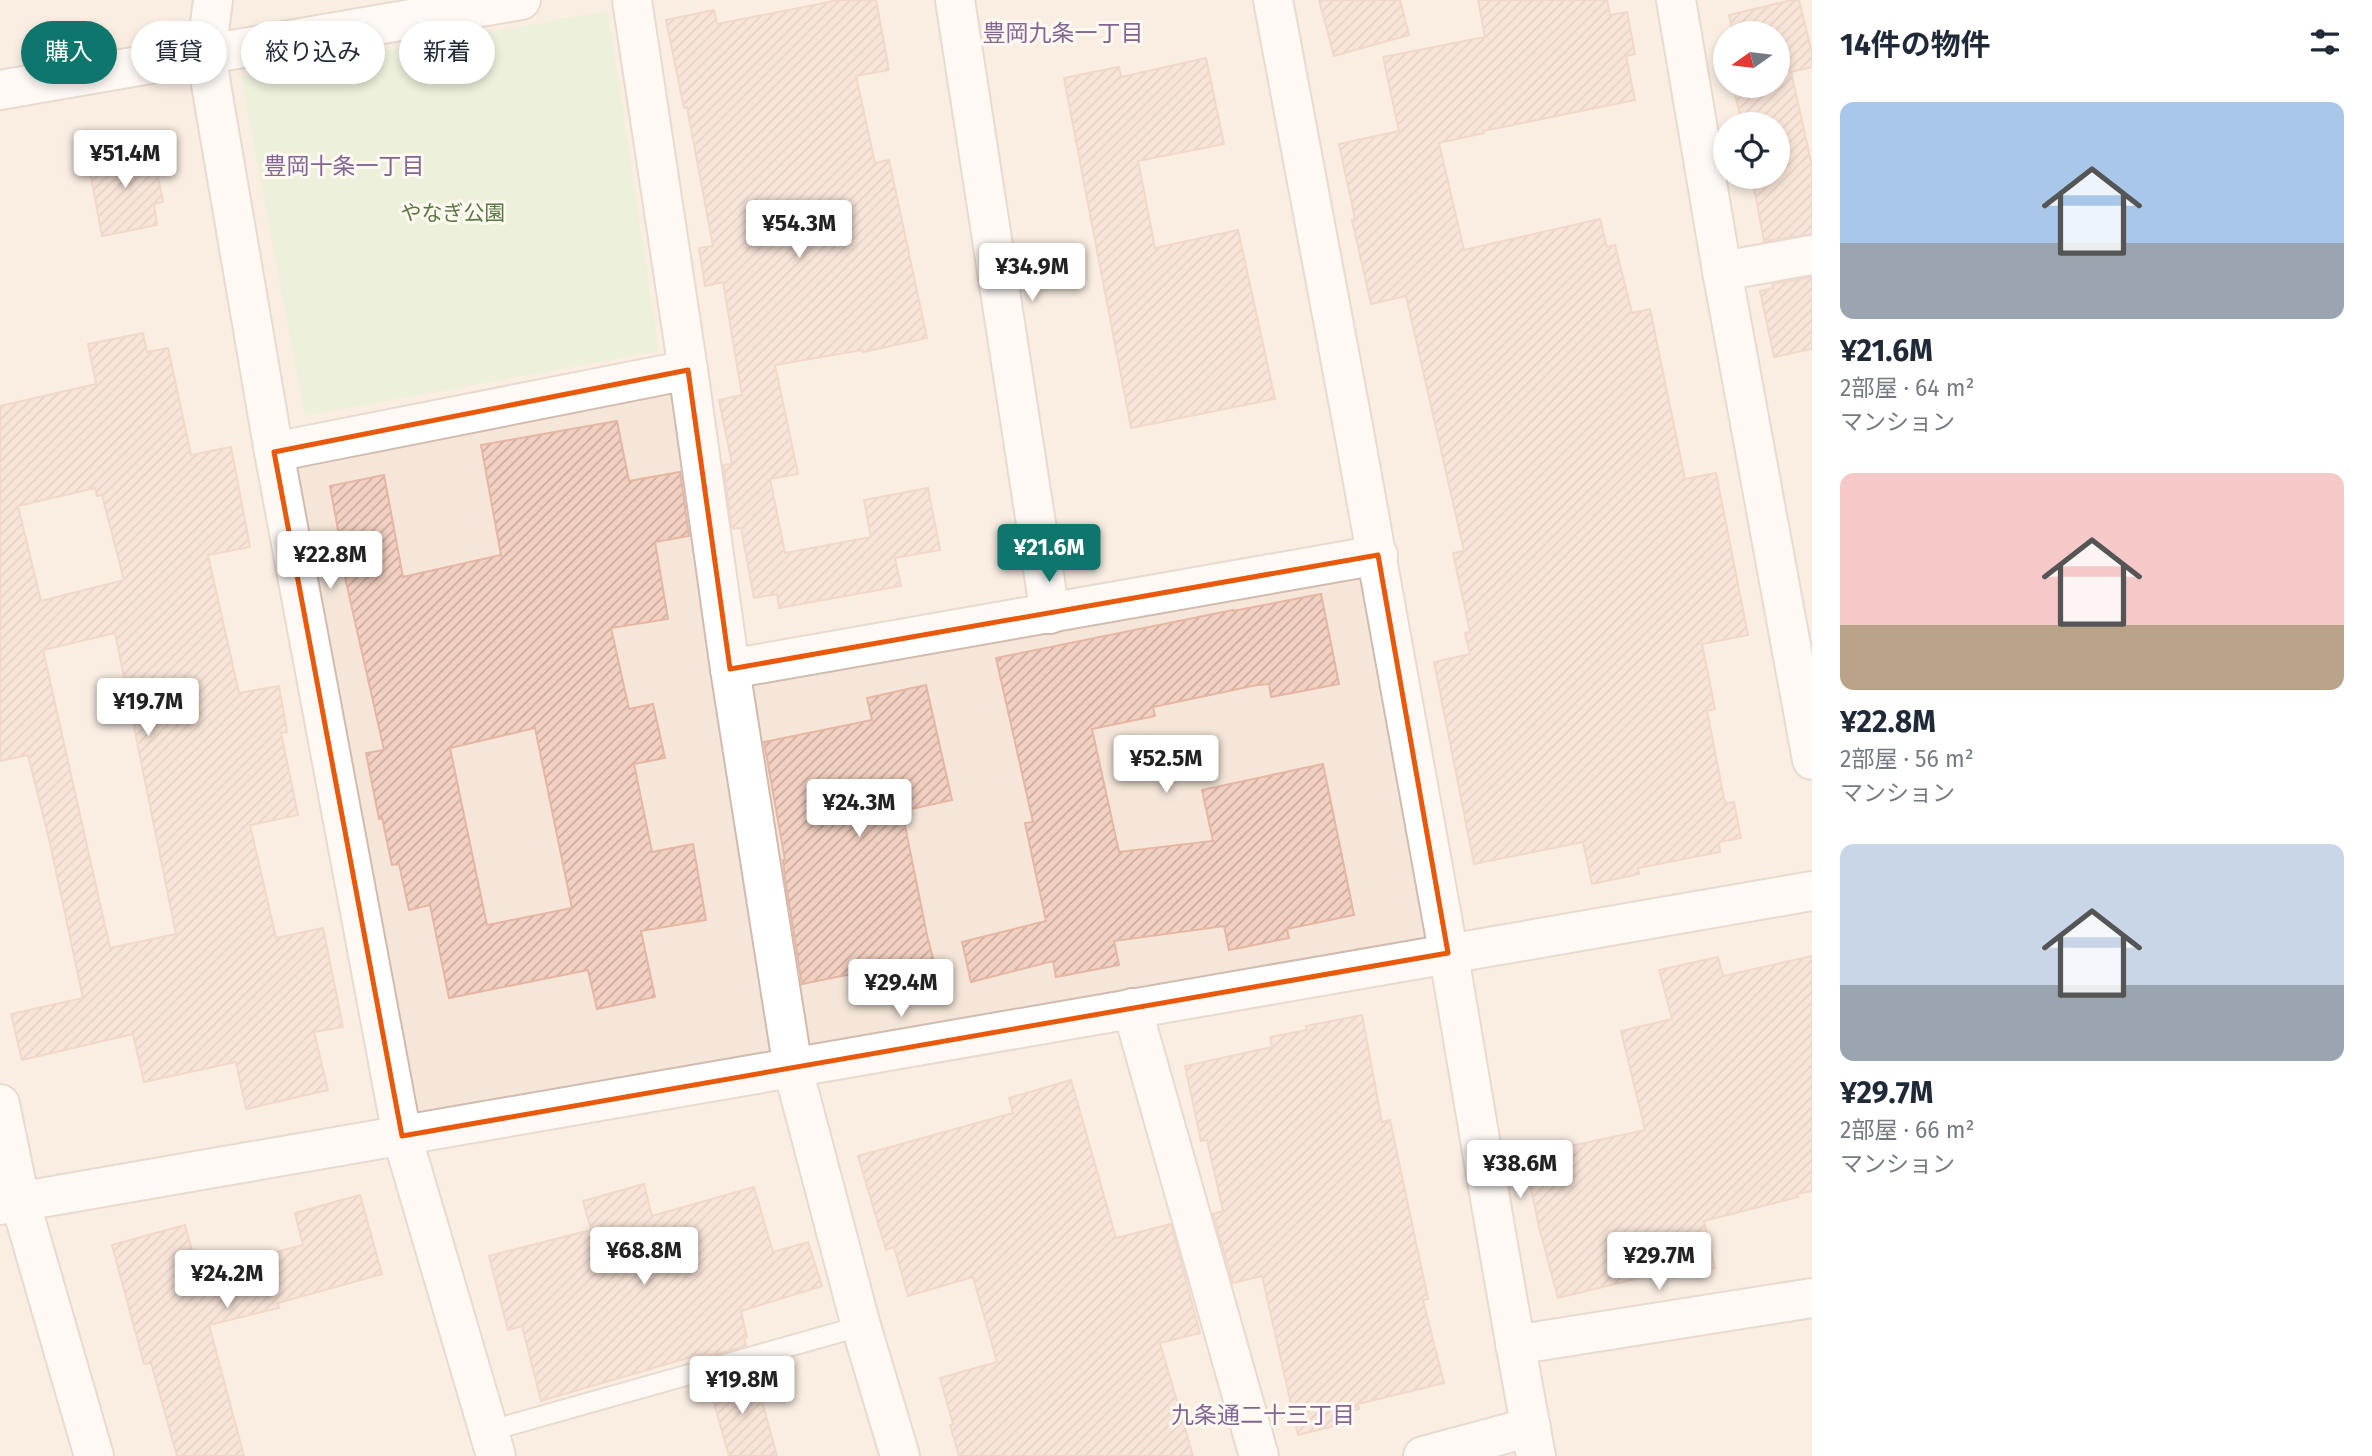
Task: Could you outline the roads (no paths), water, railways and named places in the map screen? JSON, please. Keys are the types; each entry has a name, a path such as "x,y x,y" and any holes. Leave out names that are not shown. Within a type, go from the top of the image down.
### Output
{"street":[{"path":"210,21 213,0"},
{"path":"227,51 521,0"},
{"path":"632,0 730,669 793,1069 861,1326 900,1456"},
{"path":"955,0 1049,614"},
{"path":"1273,0 1378,555 1534,1442 1423,1456"},
{"path":"1676,0 1722,271 1812,760"},
{"path":"0,90 131,68"},
{"path":"211,84 274,452 402,1136 493,1443"},
{"path":"1722,271 1812,255"},
{"path":"274,452 688,370"},
{"path":"730,669 1378,555"},
{"path":"10,1203 1812,891"},
{"path":"1132,1008 1259,1456"},
{"path":"0,1104 10,1203 94,1456"},
{"path":"1515,1345 1812,1298"}],"lane":[{"path":"493,1443 861,1326"}],"district":[{"name":"豊岡九条一丁目","path":"1063,33"},
{"name":"豊岡十条一丁目","path":"344,166"},
{"name":"九条通二十三丁目","path":"1263,1415"}],"park label":[{"name":"やなぎ公園","path":"453,213"}]}
